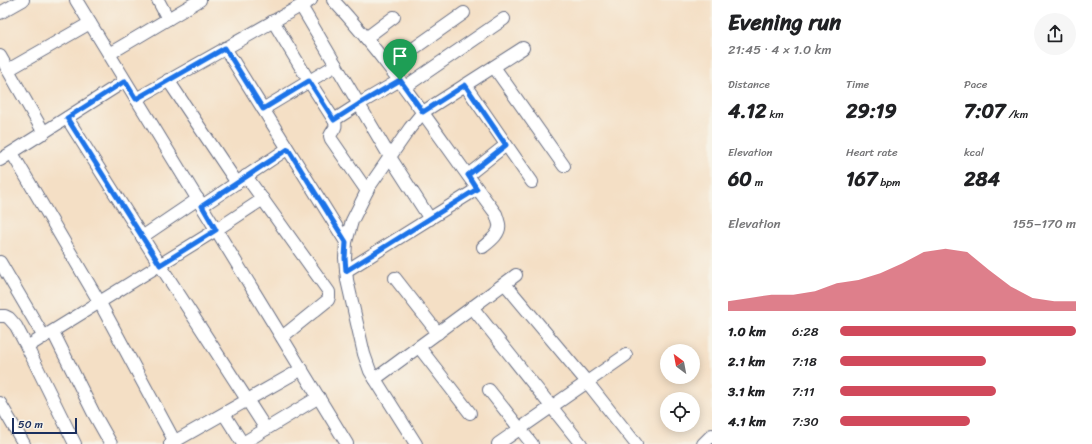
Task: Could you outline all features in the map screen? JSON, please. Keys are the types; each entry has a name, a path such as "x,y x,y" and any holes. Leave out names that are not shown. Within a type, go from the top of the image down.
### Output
{"street":[{"path":"0,13 22,0"},
{"path":"76,0 347,444"},
{"path":"158,0 168,19"},
{"path":"109,54 200,0"},
{"path":"333,0 389,66 496,214 499,229 494,237 482,248"},
{"path":"136,99 306,3 336,65 390,156 430,218"},
{"path":"389,66 464,13"},
{"path":"366,38 394,17"},
{"path":"334,120 359,104 402,84 504,19"},
{"path":"273,22 336,124 330,136 331,140 367,191"},
{"path":"8,70 90,23"},
{"path":"225,48 346,242"},
{"path":"416,444 370,371 364,354 347,280 345,258 346,242 352,221 367,191 390,156 423,112 523,48"},
{"path":"0,56 44,133"},
{"path":"263,109 336,65"},
{"path":"494,67 564,166"},
{"path":"168,80 242,179 263,199 329,292 328,300 282,337"},
{"path":"0,160 125,81"},
{"path":"465,85 532,182"},
{"path":"67,118 266,429"},
{"path":"468,175 506,145"},
{"path":"142,236 242,179 288,149"},
{"path":"12,153 100,303 174,443 302,369"},
{"path":"346,271 477,189"},
{"path":"28,348 263,199"},
{"path":"0,262 48,334 110,444"},
{"path":"375,379 516,275"},
{"path":"395,278 438,333"},
{"path":"505,284 587,382 636,444"},
{"path":"472,308 581,444"},
{"path":"0,316 9,318 16,326 75,444"},
{"path":"419,347 470,413"},
{"path":"498,444 626,355"},
{"path":"489,390 532,444"},
{"path":"224,414 243,444 319,397"},
{"path":"0,403 24,444"},
{"path":"703,444 712,435"}],"route":[{"path":"225,48 263,109 309,81 334,120 400,80 423,112 465,85 506,145 468,175 477,189 346,271 346,242 288,149 202,206 216,230 160,265 67,118 125,81 136,99 225,48"}]}
